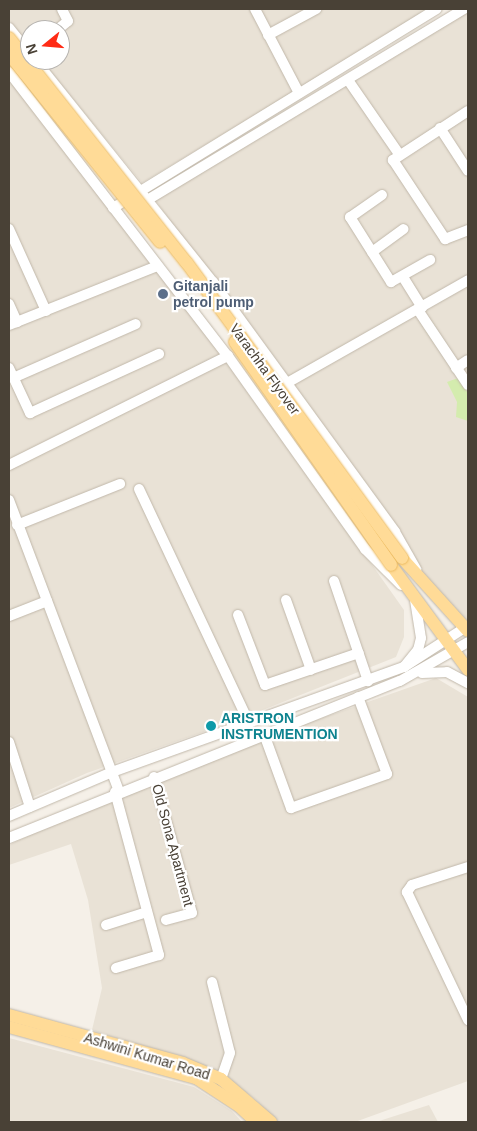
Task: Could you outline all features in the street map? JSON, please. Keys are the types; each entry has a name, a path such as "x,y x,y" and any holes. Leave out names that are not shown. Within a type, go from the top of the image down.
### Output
{"main road":[{"name":"Varachha Flyover","path":"9,38 187,263 402,558 424,585 467,629"},
{"name":"Varachha Flyover","path":"9,54 194,284 391,565 468,670"},
{"name":"Ashwini Kumar Road","path":"9,1015 183,1063 221,1079 243,1102 256,1122"},
{"name":"Ashwini Kumar Road","path":"9,1027 196,1078 243,1102 271,1122"}],"street":[{"path":"255,9 299,93"},
{"path":"268,35 316,9"},
{"path":"113,208 141,189 438,9"},
{"path":"120,216 464,9"},
{"path":"9,28 20,41"},
{"path":"43,70 149,199 395,532 424,585"},
{"path":"9,72 228,356 365,549 412,594 421,621 421,638 418,650 404,667"},
{"path":"348,80 399,154"},
{"path":"468,110 399,154 394,163 445,239 468,230"},
{"path":"440,128 468,171"},
{"path":"382,195 350,216 390,282 403,277 430,260"},
{"path":"9,229 46,311"},
{"path":"372,252 404,229"},
{"path":"9,304 13,324 157,266"},
{"path":"403,277 420,309 468,385"},
{"path":"260,401 285,384 468,280"},
{"path":"13,378 136,324"},
{"path":"9,368 30,413 159,354"},
{"path":"9,465 228,356"},
{"path":"456,368 468,360"},
{"path":"17,525 120,484"},
{"path":"139,489 249,723"},
{"path":"9,500 112,772 159,955 116,968"},
{"path":"334,580 368,681"},
{"path":"286,600 311,670"},
{"path":"9,616 47,601"},
{"path":"238,615 264,684 359,653"},
{"path":"9,838 154,777 416,674 450,647 467,629"},
{"path":"9,816 112,772 368,681 450,647 468,642"},
{"path":"416,674 447,672 468,683"},
{"path":"264,734 291,808 386,774 358,697"},
{"path":"9,742 30,807"},
{"name":"Old Sona Apartment","path":"154,777 192,913 166,920"},
{"path":"468,867 412,885 407,892 468,1020"},
{"path":"106,925 147,912"},
{"path":"212,982 230,1052 221,1079"}],"shaded area":[{"path":"9,9 431,9 142,183 49,70 70,70 70,20 20,20 20,34 9,20"},
{"path":"468,9 468,625 427,582 411,550 155,200"},
{"path":"9,78 222,353 404,610 404,637 396,657 243,718 87,773 9,808"},
{"path":"436,678 468,697 468,1081 355,1122 277,1122 255,1099 216,1071 92,1030 102,988 88,900 71,844 9,865 9,845 154,777"},
{"path":"9,1038 194,1087 232,1111 242,1122 9,1122"},
{"path":"429,1105 438,1122 376,1122"}],"green space":[{"path":"458,378 468,393 468,421 456,417 457,402 447,382"}],"place":[{"name":"Gitanjali petrol pump","path":"163,294"},
{"name":"ARISTRON INSTRUMENTION","path":"211,726"}]}
